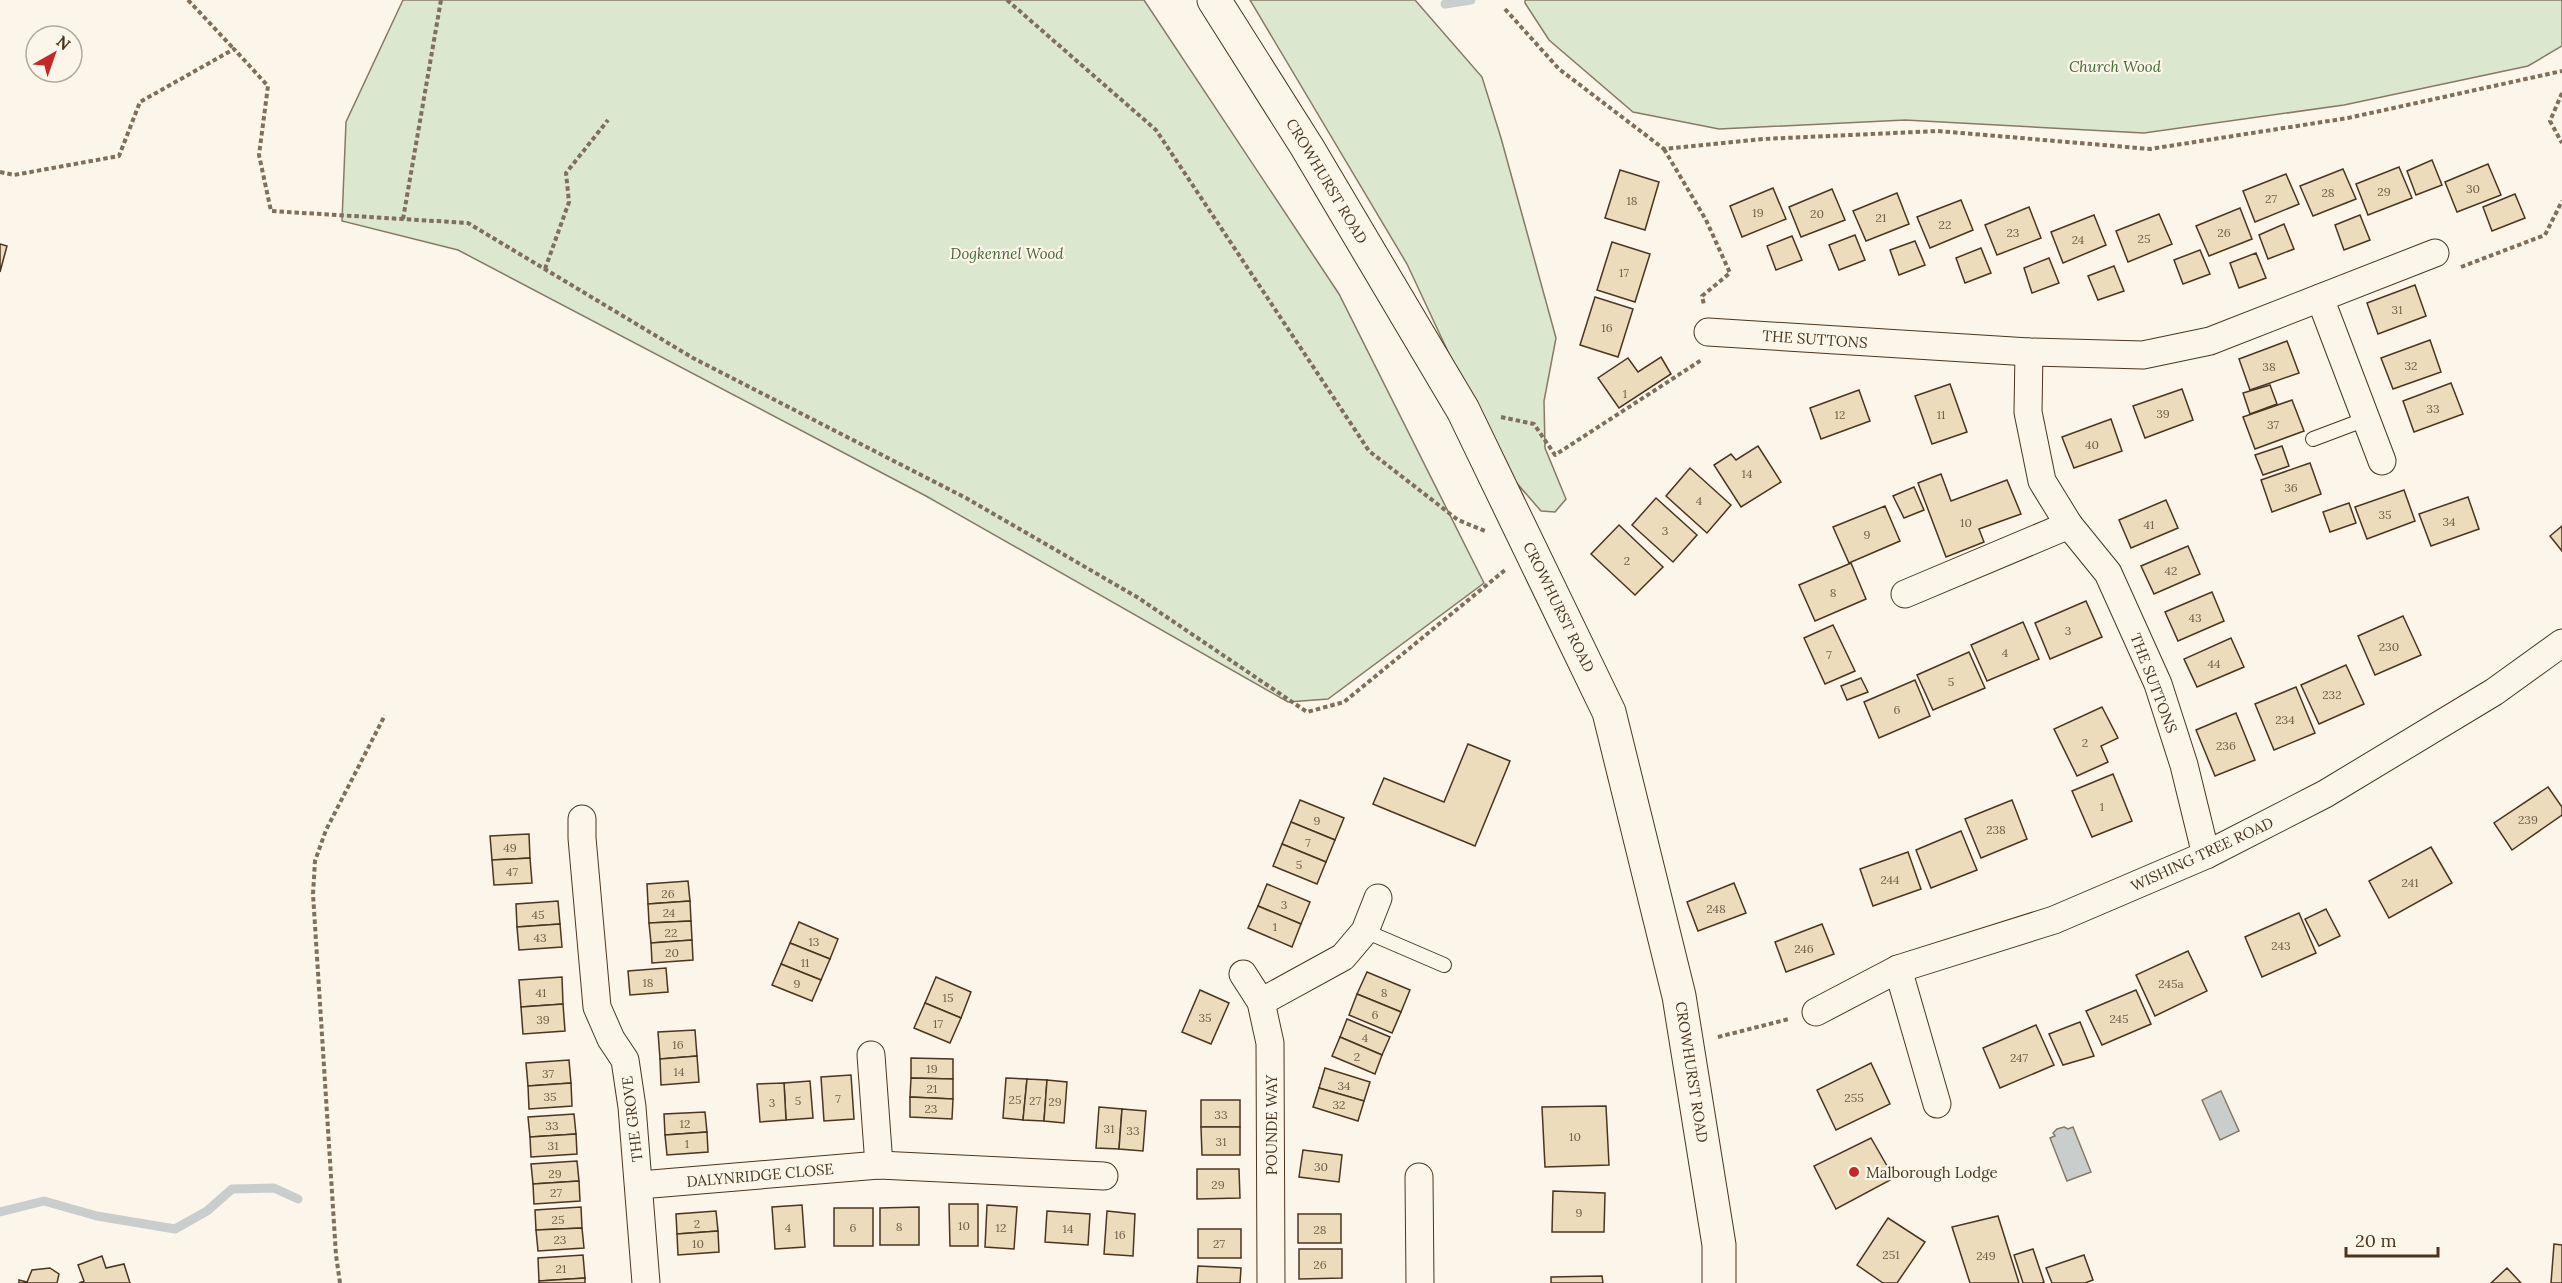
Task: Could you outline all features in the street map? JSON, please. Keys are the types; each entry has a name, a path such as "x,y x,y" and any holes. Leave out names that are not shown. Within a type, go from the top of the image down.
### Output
{"main road":[{"name":"CROWHURST ROAD","path":"1214,0 1307,147 1463,410 1609,712 1679,996 1719,1245 1719,1283"}],"street":[{"name":"THE SUTTONS","path":"1708,332 2029,352 2143,355 2210,341 2435,253"},
{"path":"2320,298 2382,461"},
{"name":"THE SUTTONS","path":"2029,352 2028,412 2042,481 2069,525 2108,573 2158,684 2184,765 2206,855"},
{"path":"1905,594 2069,525"},
{"name":"WISHING TREE ROAD","path":"1816,1012 1898,969 2054,920 2206,855 2325,794 2493,692 2562,643"},
{"name":"THE GROVE","path":"582,819 597,1007 611,1039 625,1060 640,1185 646,1283"},
{"path":"1261,1002 1343,957 1365,931 1378,898"},
{"path":"1898,969 1937,1104"},
{"name":"POUNDE WAY","path":"1243,974 1261,1002 1270,1043 1272,1283"},
{"path":"872,1055 879,1165"},
{"name":"DALYNRIDGE CLOSE","path":"640,1185 879,1165 1104,1176"},
{"path":"1419,1177 1420,1283"}],"lane":[{"path":"2313,439 2366,420"},
{"path":"1365,931 1444,965"}],"path":[{"path":"188,0 268,86 259,155 272,211 468,223 693,358 966,498 1117,585 1307,712 1344,702 1531,549 1458,520 1369,451 1156,130 1007,0"},
{"path":"403,219 441,0"},
{"path":"1463,410 1534,424 1555,455 1704,359 1708,332 1702,296 1730,273 1706,220 1664,149 1559,69 1505,9"},
{"path":"0,172 14,175 119,156 140,102 234,49"},
{"path":"1664,149 1763,139 1938,131 2150,149 2348,118 2562,71"},
{"path":"2562,93 2550,121 2562,143"},
{"path":"545,269 569,202 566,172 608,120"},
{"path":"2435,253 2442,266 2451,271 2546,235 2562,201"},
{"path":"340,1283 336,1255 313,894 315,861 326,830 385,715"},
{"path":"1687,1044 1816,1012"}],"green space":[{"name":"Dogkennel Wood","path":"403,0 1144,0 1339,294 1484,583 1328,699 1288,702 926,496 458,250 342,221 346,122"},
{"path":"1250,0 1415,0 1482,77 1556,338 1544,401 1545,448 1566,499 1555,512 1541,511 1501,465 1407,264"},
{"name":"Church Wood","path":"1525,0 2562,0 2562,46 2528,66 2344,105 2144,133 1905,120 1719,129 1633,112 1549,40"}],"shaded area":[{"path":"2221,1091 2239,1131 2220,1140 2202,1100"},
{"path":"2064,1127 2068,1129 2073,1127 2091,1172 2067,1181 2050,1138 2055,1136 2053,1133 2057,1129"}],"building":[{"path":"2432,160 2442,185 2416,195 2407,171"},
{"path":"2488,164 2501,195 2457,212 2445,182"},
{"path":"2399,167 2412,198 2368,215 2356,184"},
{"path":"2343,169 2356,199 2313,216 2300,186"},
{"path":"1620,170 1659,182 1645,230 1605,218"},
{"path":"2286,174 2299,204 2255,222 2243,191"},
{"path":"1773,188 1786,219 1742,237 1730,206"},
{"path":"1832,189 1845,220 1801,237 1789,207"},
{"path":"1897,193 1909,224 1866,241 1853,211"},
{"path":"2515,194 2525,218 2492,231 2483,207"},
{"path":"1961,200 1973,230 1930,248 1917,217"},
{"path":"2029,207 2041,238 1997,255 1985,225"},
{"path":"2240,208 2252,239 2209,256 2196,226"},
{"path":"2159,214 2172,244 2128,262 2116,231"},
{"path":"2094,215 2106,245 2063,263 2051,232"},
{"path":"2360,215 2370,240 2344,250 2335,225"},
{"path":"2284,224 2294,249 2268,259 2259,235"},
{"path":"1855,235 1865,260 1839,270 1829,245"},
{"path":"1792,236 1802,260 1776,270 1767,246"},
{"path":"1915,241 1925,265 1899,275 1890,250"},
{"path":"1612,242 1650,254 1635,302 1597,290"},
{"path":"0,244 7,246 0,272"},
{"path":"1981,248 1991,273 1965,283 1956,258"},
{"path":"2200,250 2210,274 2183,284 2174,260"},
{"path":"2256,253 2266,278 2239,288 2230,263"},
{"path":"2049,258 2059,283 2032,293 2024,268"},
{"path":"2114,266 2124,291 2098,300 2088,276"},
{"path":"2415,285 2426,316 2378,334 2367,303"},
{"path":"1595,297 1633,309 1618,357 1580,345"},
{"path":"2430,340 2441,372 2393,389 2381,358"},
{"path":"2287,341 2299,373 2250,390 2239,359"},
{"path":"1661,357 1671,374 1619,408 1598,378 1628,358 1638,372"},
{"path":"2451,383 2463,414 2414,432 2403,401"},
{"path":"1950,384 1967,432 1932,444 1915,396"},
{"path":"2270,385 2277,404 2250,414 2243,393"},
{"path":"2182,389 2193,420 2145,438 2133,406"},
{"path":"1859,390 1870,421 1821,439 1810,408"},
{"path":"2292,400 2304,431 2255,449 2243,417"},
{"path":"2111,419 2122,451 2074,468 2062,437"},
{"path":"1758,446 1781,482 1741,507 1714,465 1731,454 1736,460"},
{"path":"2282,446 2289,466 2263,475 2255,455"},
{"path":"2310,463 2321,494 2272,512 2261,480"},
{"path":"1690,468 1731,505 1707,533 1666,496"},
{"path":"1941,474 1951,501 2007,480 2021,514 1979,529 1984,542 1946,557 1918,483"},
{"path":"1914,487 1924,510 1904,518 1893,496"},
{"path":"2404,490 2415,521 2367,539 2355,507"},
{"path":"2468,497 2479,529 2431,546 2419,514"},
{"path":"1656,498 1697,535 1673,562 1632,525"},
{"path":"2166,500 2178,528 2131,548 2119,520"},
{"path":"2349,503 2356,523 2330,532 2323,512"},
{"path":"1885,506 1900,541 1849,563 1833,527"},
{"path":"1619,525 1663,567 1635,595 1591,554"},
{"path":"2562,526 2562,551 2550,536"},
{"path":"2188,546 2200,574 2154,594 2141,566"},
{"path":"1851,563 1866,599 1815,621 1799,585"},
{"path":"2212,592 2224,621 2178,641 2165,612"},
{"path":"2086,601 2102,637 2050,659 2035,623"},
{"path":"2403,616 2421,655 2375,675 2358,636"},
{"path":"2023,622 2039,659 1987,681 1971,645"},
{"path":"1833,625 1855,671 1825,684 1804,638"},
{"path":"2231,638 2244,667 2197,687 2184,659"},
{"path":"1969,652 1985,688 1933,710 1917,675"},
{"path":"2346,665 2364,704 2319,724 2301,685"},
{"path":"1861,678 1868,692 1847,700 1841,686"},
{"path":"1915,680 1930,716 1879,738 1864,702"},
{"path":"2296,687 2315,733 2274,750 2255,704"},
{"path":"2102,707 2118,738 2101,746 2108,762 2077,776 2054,729"},
{"path":"2236,713 2255,760 2215,776 2196,730"},
{"path":"1468,744 1510,761 1475,846 1373,804 1384,778 1444,802"},
{"path":"2113,774 2132,821 2092,837 2072,791"},
{"path":"2548,787 2562,807 2562,815 2512,850 2494,823"},
{"path":"1300,800 1344,818 1335,840 1291,822"},
{"path":"2012,800 2027,839 1981,858 1965,819"},
{"path":"1291,822 1335,840 1326,862 1282,844"},
{"path":"1961,831 1977,870 1931,888 1916,850"},
{"path":"529,834 530,858 492,860 490,836"},
{"path":"1282,844 1326,862 1317,884 1273,866"},
{"path":"2431,847 2452,883 2389,918 2369,881"},
{"path":"1908,852 1921,889 1873,906 1860,869"},
{"path":"530,858 532,883 494,885 492,860"},
{"path":"688,881 690,901 648,904 647,884"},
{"path":"1734,883 1746,913 1698,931 1687,902"},
{"path":"1267,884 1310,902 1301,924 1258,906"},
{"path":"558,901 560,924 517,927 516,904"},
{"path":"690,901 691,921 649,923 648,904"},
{"path":"1258,906 1301,924 1292,947 1248,928"},
{"path":"2326,909 2340,936 2319,946 2305,919"},
{"path":"2299,913 2316,953 2262,977 2245,937"},
{"path":"691,921 692,940 651,943 649,923"},
{"path":"799,922 838,939 830,959 790,943"},
{"path":"560,924 562,947 519,950 517,927"},
{"path":"1822,924 1834,954 1786,972 1775,942"},
{"path":"692,940 693,960 652,963 651,943"},
{"path":"790,943 830,959 821,980 781,964"},
{"path":"2188,951 2207,991 2155,1016 2136,975"},
{"path":"781,964 821,980 812,1001 772,985"},
{"path":"666,968 668,992 630,995 628,971"},
{"path":"1367,972 1410,990 1401,1012 1357,994"},
{"path":"562,977 563,1004 521,1007 519,980"},
{"path":"936,977 971,992 961,1018 925,1003"},
{"path":"1200,990 1229,1003 1211,1044 1182,1032"},
{"path":"2136,990 2151,1024 2102,1045 2086,1011"},
{"path":"1357,994 1401,1012 1392,1033 1349,1015"},
{"path":"925,1003 961,1018 950,1043 914,1028"},
{"path":"563,1004 565,1031 523,1034 521,1007"},
{"path":"1347,1019 1390,1037 1382,1055 1340,1037"},
{"path":"2080,1022 2094,1056 2063,1065 2049,1034"},
{"path":"2036,1025 2054,1065 2000,1088 1983,1048"},
{"path":"695,1030 697,1056 660,1059 658,1032"},
{"path":"1340,1037 1382,1055 1375,1074 1332,1056"},
{"path":"697,1056 699,1082 661,1085 660,1059"},
{"path":"911,1058 953,1059 953,1079 911,1078"},
{"path":"569,1060 571,1083 528,1086 526,1063"},
{"path":"1871,1063 1890,1104 1836,1130 1817,1090"},
{"path":"1325,1068 1370,1082 1364,1101 1319,1088"},
{"path":"851,1075 854,1119 824,1121 821,1077"},
{"path":"911,1078 953,1079 953,1099 910,1097"},
{"path":"1006,1078 1027,1079 1023,1120 1003,1118"},
{"path":"1027,1079 1047,1080 1044,1121 1023,1120"},
{"path":"1047,1080 1067,1082 1064,1123 1044,1121"},
{"path":"810,1081 813,1118 786,1120 784,1083"},
{"path":"571,1083 572,1106 529,1109 528,1086"},
{"path":"784,1083 786,1120 760,1122 757,1084"},
{"path":"1319,1088 1364,1101 1358,1121 1313,1107"},
{"path":"910,1097 953,1099 952,1119 910,1117"},
{"path":"1201,1100 1240,1100 1240,1127 1201,1127"},
{"path":"1606,1106 1609,1165 1545,1167 1542,1107"},
{"path":"1099,1107 1122,1109 1119,1149 1096,1148"},
{"path":"1122,1109 1146,1111 1143,1151 1119,1149"},
{"path":"705,1112 707,1132 665,1135 664,1114"},
{"path":"574,1114 576,1134 530,1137 528,1117"},
{"path":"1201,1127 1240,1127 1240,1155 1202,1155"},
{"path":"707,1132 708,1152 667,1155 665,1135"},
{"path":"576,1134 577,1154 531,1157 530,1137"},
{"name":"Malborough Lodge","path":"1871,1138 1894,1178 1836,1209 1814,1166"},
{"path":"1303,1150 1342,1155 1339,1182 1299,1177"},
{"path":"577,1161 579,1181 533,1184 531,1164"},
{"path":"1197,1169 1239,1169 1240,1198 1197,1199"},
{"path":"579,1181 580,1201 534,1204 533,1184"},
{"path":"1553,1191 1605,1193 1604,1232 1552,1232"},
{"path":"949,1204 978,1204 978,1246 950,1246"},
{"path":"802,1205 805,1247 775,1249 772,1207"},
{"path":"987,1205 1017,1207 1014,1249 985,1247"},
{"path":"581,1207 582,1228 536,1230 535,1210"},
{"path":"919,1207 919,1245 880,1245 880,1208"},
{"path":"834,1208 873,1208 873,1246 834,1246"},
{"path":"716,1211 718,1231 677,1234 676,1214"},
{"path":"1047,1211 1090,1214 1088,1245 1045,1242"},
{"path":"1107,1211 1135,1214 1133,1256 1104,1254"},
{"path":"1298,1214 1341,1214 1341,1243 1298,1243"},
{"path":"1998,1216 2019,1283 1970,1283 1952,1227"},
{"path":"1888,1218 1925,1242 1897,1283 1883,1283 1857,1265"},
{"path":"582,1228 584,1248 538,1251 536,1230"},
{"path":"1198,1229 1241,1229 1241,1258 1198,1258"},
{"path":"718,1231 719,1252 678,1255 677,1234"},
{"path":"2554,1244 2562,1245 2562,1283 2551,1283"},
{"path":"1299,1249 1342,1249 1342,1278 1299,1279"},
{"path":"2033,1249 2044,1282 2023,1283 2014,1255"},
{"path":"583,1255 585,1278 539,1281 538,1258"},
{"path":"2084,1255 2093,1280 2085,1283 2052,1283 2046,1268"},
{"path":"102,1256 106,1268 124,1264 130,1283 79,1283 84,1281 78,1265"},
{"path":"1198,1266 1241,1268 1240,1283 1197,1283"},
{"path":"50,1268 59,1274 57,1283 19,1283 19,1280 27,1282 32,1270"},
{"path":"2507,1268 2521,1283 2491,1283"},
{"path":"1602,1276 1603,1283 1551,1283 1551,1277"},
{"path":"585,1278 585,1283 539,1283 539,1281"}],"waterway":[{"path":"1445,4 1471,0"},
{"path":"0,1212 44,1201 97,1216 175,1229 207,1211 232,1189 274,1188 298,1199"}],"place":[{"name":"Malborough Lodge","path":"1854,1172"}]}
